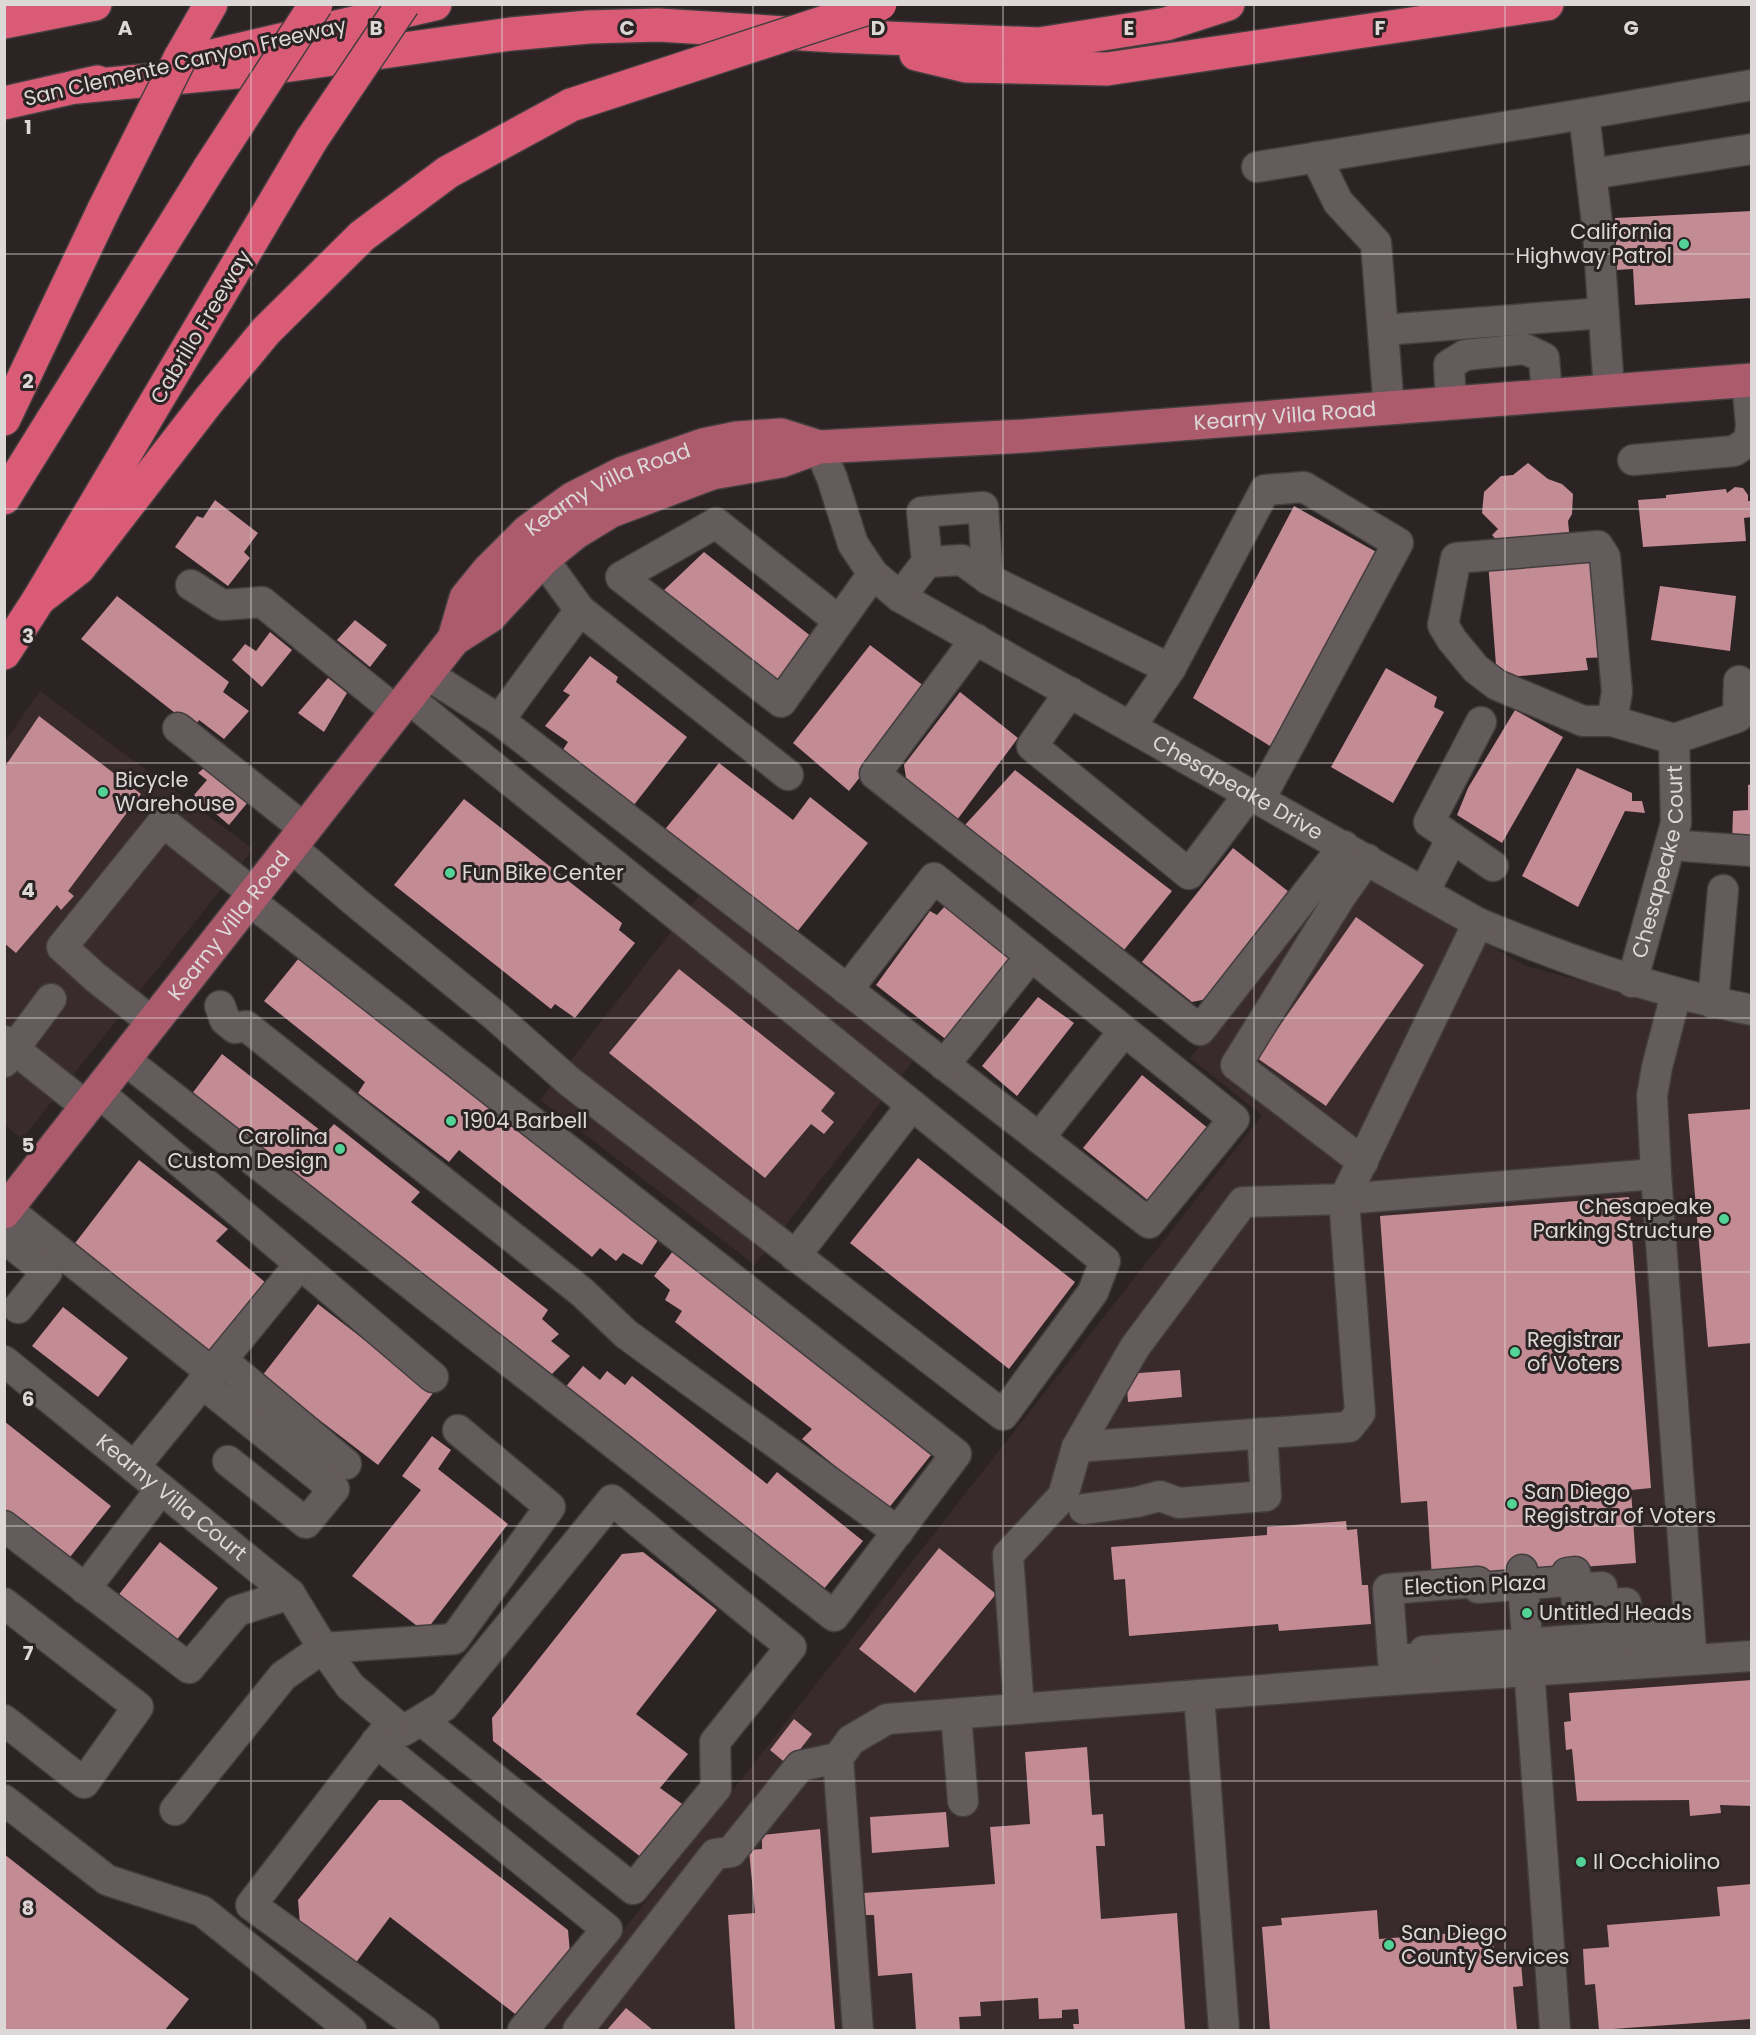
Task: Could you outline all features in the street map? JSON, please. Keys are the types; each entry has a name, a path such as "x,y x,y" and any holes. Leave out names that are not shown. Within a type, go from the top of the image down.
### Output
{"highway":[{"path":"26,15 95,4"},
{"path":"4,419 104,209 180,58 211,4"},
{"path":"4,498 210,166 315,4"},
{"name":"Cabrillo Freeway","path":"4,652 39,599 312,139 403,4"},
{"name":"San Clemente Canyon Freeway","path":"4,103 435,4"},
{"path":"39,599 80,568 209,400 266,331 362,236 448,172 572,105 880,4"},
{"path":"77,87 247,71 489,37 590,27 658,25 836,36 1039,44 1166,24 1228,4"},
{"path":"836,36 966,66 1107,69 1546,4"}],"main road":[{"name":"Kearny Villa Road","path":"5,1216 124,1059 454,639 490,616 543,559 575,533 611,511 712,473 781,460 819,447 1025,436 1749,380"},
{"name":"Kearny Villa Road","path":"454,639 466,598 488,571 528,531 572,499 624,473 703,445 737,438 781,435 819,447"}],"street":[{"path":"1257,167 1752,86"},
{"path":"1584,114 1598,232 1609,390"},
{"path":"1591,174 1752,149"},
{"path":"1316,158 1338,202 1376,243 1389,409"},
{"path":"1383,330 1603,313"},
{"path":"1451,404 1449,365 1465,355 1525,349 1544,358 1547,395"},
{"path":"1633,460 1734,451 1749,441 1752,425 1749,380"},
{"name":"Chesapeake Drive","path":"819,447 832,478 853,544 873,574 900,597 1478,923 1547,952 1632,982 1713,1003 1752,1010"},
{"path":"1070,692 1032,746 1189,874 1255,796 1398,543 1304,487 1265,490 1170,669 1131,726"},
{"path":"900,597 927,562 922,512 983,507 988,579"},
{"path":"839,621 716,523 621,577 781,702 873,574"},
{"path":"1612,721 1617,692 1605,557 1598,546 1456,558 1443,625 1452,640 1476,669 1497,685 1583,721 1612,721 1674,739 1738,717 1739,681"},
{"path":"543,559 580,610 788,775"},
{"path":"927,562 962,560 988,579 1170,669"},
{"path":"178,728 298,838 359,905 493,1014 570,1082 1003,1415 1093,1292 1105,1261 411,694 262,602 222,605 190,585"},
{"path":"499,720 580,610"},
{"path":"976,639 875,774 1200,1030 1355,853"},
{"path":"411,694 499,720 847,990 1149,1223 1234,1119 934,878 847,990"},
{"path":"1481,722 1429,822 1493,866"},
{"name":"Chesapeake Court","path":"1632,982 1676,823 1674,739"},
{"path":"124,1059 834,1616 956,1454 252,897 163,822 62,947 95,977 153,1023"},
{"path":"1424,892 1452,838"},
{"path":"1670,845 1752,851"},
{"path":"1355,853 1339,899 1236,1065 1363,1162"},
{"path":"1713,1003 1723,890"},
{"path":"1077,1447 1349,1426 1360,1413 1344,1199 1478,923"},
{"path":"944,1065 1031,956"},
{"path":"187,980 220,1005 225,1020 235,1028 246,1026 583,1293 626,1334 898,1532"},
{"path":"1676,994 1652,1096 1692,1660"},
{"path":"51,999 8,1051 93,1100 300,1264 433,1377"},
{"path":"1039,1138 1124,1031"},
{"path":"795,1256 912,1105"},
{"path":"1020,1709 1008,1555 1063,1496 1077,1447 1136,1347 1243,1202 1344,1199 1656,1174"},
{"path":"5,1216 47,1272 18,1308"},
{"path":"5,1216 212,1372 346,1464"},
{"path":"134,1467 300,1264"},
{"name":"Kearny Villa Court","path":"4,1361 290,1594 323,1648 384,1732 608,1929 523,2031"},
{"path":"212,1372 334,1489 306,1523 228,1461"},
{"path":"175,1810 283,1676 323,1648 454,1639 550,1507 458,1430"},
{"path":"1084,1509 1137,1502 1161,1496 1179,1503 1266,1496 1262,1433"},
{"path":"85,1589 161,1490"},
{"path":"421,1720 633,1889 716,1788 715,1742 791,1647 612,1500 444,1706 421,1720 403,1731 384,1732 251,1905 424,2031"},
{"path":"4,1526 189,1668 237,1611 290,1594"},
{"name":"Election Plaza","path":"1575,1572 1577,1606 1586,1605 1585,1588 1602,1587 1604,1604 1626,1603 1628,1625 1673,1622 1674,1633 1529,1657 1424,1651 1425,1658 1393,1660 1388,1589 1478,1582 1478,1588 1522,1578 1567,1581 1567,1573 1575,1572"},
{"path":"1522,1578 1555,2031"},
{"path":"4,1603 138,1707 84,1783 4,1720"},
{"path":"858,2031 838,1758 850,1740 887,1719 1198,1695 1529,1657 1692,1660 1752,1656"},
{"path":"1198,1695 1224,2031"},
{"path":"956,1714 963,1801"},
{"path":"578,2031 715,1854 731,1852 800,1766 838,1758"},
{"path":"4,1800 107,1880 202,1911 351,2031"},
{"path":"252,1952 275,1922"}],"shaded area":[{"path":"40,691 253,849 22,1139 5,1125 5,741"},
{"path":"1345,864 1526,966 1730,1021 1751,1022 1751,2030 545,2030 1262,1115 1190,1058"},
{"path":"699,896 913,1061 755,1265 540,1100"}],"building":[{"name":"California Highway Patrol","path":"1752,211 1752,298 1635,305 1633,269 1617,270 1615,218"},
{"path":"1528,463 1548,479 1562,484 1573,494 1572,514 1568,521 1570,542 1505,549 1492,535 1498,529 1482,513 1484,492 1501,476 1513,475"},
{"path":"1735,487 1743,488 1748,495 1748,501 1752,501 1752,517 1744,518 1746,541 1643,547 1638,500 1726,489 1727,493"},
{"path":"215,500 258,533 244,552 250,558 228,586 175,547 197,516 203,518"},
{"path":"1294,506 1380,554 1270,746 1193,698"},
{"path":"704,552 812,637 777,682 663,591"},
{"path":"1580,556 1580,563 1600,562 1609,657 1586,658 1588,670 1497,678 1488,562"},
{"path":"1660,586 1736,596 1730,651 1651,640"},
{"path":"117,596 229,682 223,692 249,711 224,739 199,720 194,728 81,639"},
{"path":"355,620 387,645 370,667 337,640"},
{"path":"270,632 292,650 262,687 232,660 245,644 256,651"},
{"path":"870,645 929,690 849,791 793,743"},
{"path":"590,656 618,677 616,682 687,737 630,810 558,757 568,742 545,726 570,695 563,691"},
{"path":"1386,668 1437,697 1434,707 1444,712 1393,803 1331,767"},
{"path":"328,678 347,693 324,732 298,713"},
{"path":"960,692 1018,738 957,820 906,778 904,765"},
{"path":"1515,710 1563,737 1502,843 1457,815 1468,788"},
{"path":"39,716 141,794 68,891 74,896 61,910 57,905 16,953 4,943 4,768"},
{"path":"210,763 253,796 229,825 194,795 207,780 198,773"},
{"path":"719,763 793,820 810,797 868,843 793,937 662,833"},
{"path":"1577,768 1632,793 1632,801 1642,801 1645,813 1625,811 1578,907 1522,876"},
{"path":"1015,770 1172,891 1124,950 965,825"},
{"path":"1752,784 1752,846 1732,845 1733,811 1748,810 1748,785"},
{"path":"464,799 622,923 619,930 635,943 575,1018 555,1004 551,1009 394,885"},
{"path":"1233,848 1289,892 1207,999 1192,1002 1142,962"},
{"path":"946,905 1013,956 948,1041 876,985 930,911 937,915"},
{"path":"1356,917 1424,965 1326,1106 1257,1058"},
{"name":"1904 Barbell","path":"299,958 658,1240 642,1265 623,1253 616,1261 600,1248 592,1257 459,1150 449,1162 358,1093 365,1082 264,1001"},
{"path":"679,969 835,1093 821,1111 834,1122 824,1134 811,1124 765,1178 609,1053"},
{"path":"1038,997 1074,1023 1017,1096 982,1066"},
{"path":"222,1054 325,1134 334,1124 420,1192 411,1202 548,1310 542,1319 559,1334 551,1341 570,1356 549,1377 191,1095"},
{"path":"1142,1075 1214,1133 1155,1206 1083,1148"},
{"name":"Chesapeake Parking Structure","path":"1752,1109 1752,1343 1708,1347 1688,1114"},
{"path":"918,1158 1075,1282 1009,1369 850,1243"},
{"path":"139,1160 228,1229 216,1241 266,1283 205,1359 69,1251"},
{"name":"Registrar of Voters","path":"1629,1197 1651,1488 1631,1490 1636,1563 1432,1578 1427,1501 1401,1503 1380,1216"},
{"path":"673,1251 931,1455 888,1509 802,1439 812,1429 675,1322 682,1311 665,1300 670,1290 654,1276"},
{"path":"318,1304 433,1393 378,1465 262,1376"},
{"path":"63,1307 128,1358 98,1397 32,1346"},
{"path":"583,1366 600,1380 607,1371 625,1385 632,1376 767,1484 777,1472 863,1541 819,1595 563,1390"},
{"path":"1180,1370 1182,1397 1128,1402 1126,1374"},
{"path":"4,1421 111,1506 66,1562 4,1513"},
{"path":"432,1436 451,1450 438,1469 508,1524 425,1632 352,1576 421,1490 402,1476"},
{"path":"1346,1521 1347,1530 1357,1529 1362,1585 1368,1585 1371,1624 1279,1631 1278,1624 1129,1636 1125,1579 1114,1580 1111,1547 1267,1535 1267,1527"},
{"path":"160,1542 218,1588 171,1647 113,1602"},
{"path":"939,1548 996,1594 915,1693 859,1649"},
{"path":"643,1552 717,1610 636,1714 688,1754 660,1788 685,1806 642,1858 493,1741 492,1718 622,1554"},
{"path":"1752,1680 1752,1806 1720,1805 1721,1813 1690,1816 1689,1800 1577,1801 1572,1749 1566,1750 1564,1722 1571,1721 1569,1693"},
{"path":"794,1719 812,1734 788,1765 770,1750"},
{"path":"1087,1747 1092,1815 1103,1814 1105,1846 1096,1846 1101,1919 1177,1913 1185,2030 1074,2030 1073,2024 1079,2024 1078,2009 1062,2010 1062,2018 1039,2019 1038,1998 980,2002 981,2016 959,2017 960,2030 916,2030 912,1973 878,1976 874,1915 865,1915 863,1893 995,1884 990,1827 1030,1824 1025,1752"},
{"path":"379,1800 401,1800 568,1930 570,1953 519,2017 390,1917 355,1964 300,1924 298,1900"},
{"path":"946,1812 949,1847 872,1853 870,1817"},
{"path":"820,1829 835,2030 735,2030 728,1915 755,1913 749,1850 762,1849 762,1835"},
{"path":"4,1854 189,1999 165,2030 4,2030"},
{"path":"1752,1884 1752,2019 1599,2030 1595,1984 1585,1985 1583,1949 1609,1947 1607,1925 1720,1916 1717,1887"},
{"path":"1377,1910 1379,1939 1492,1930 1494,1952 1520,1950 1523,1986 1513,1987 1517,2030 1270,2030 1262,1927 1282,1925 1281,1918"},
{"path":"626,2008 653,2030 607,2030"}],"place":[{"name":"California Highway Patrol","path":"1684,244"},
{"name":"Bicycle Warehouse","path":"103,792"},
{"name":"Fun Bike Center","path":"450,873"},
{"name":"1904 Barbell","path":"451,1121"},
{"name":"Carolina Custom Design","path":"340,1149"},
{"name":"Chesapeake Parking Structure","path":"1724,1219"},
{"name":"Registrar of Voters","path":"1515,1352"},
{"name":"San Diego Registrar of Voters","path":"1512,1504"},
{"name":"Untitled Heads","path":"1527,1613"},
{"name":"Il Occhiolino","path":"1581,1862"},
{"name":"San Diego County Services","path":"1389,1945"}]}
